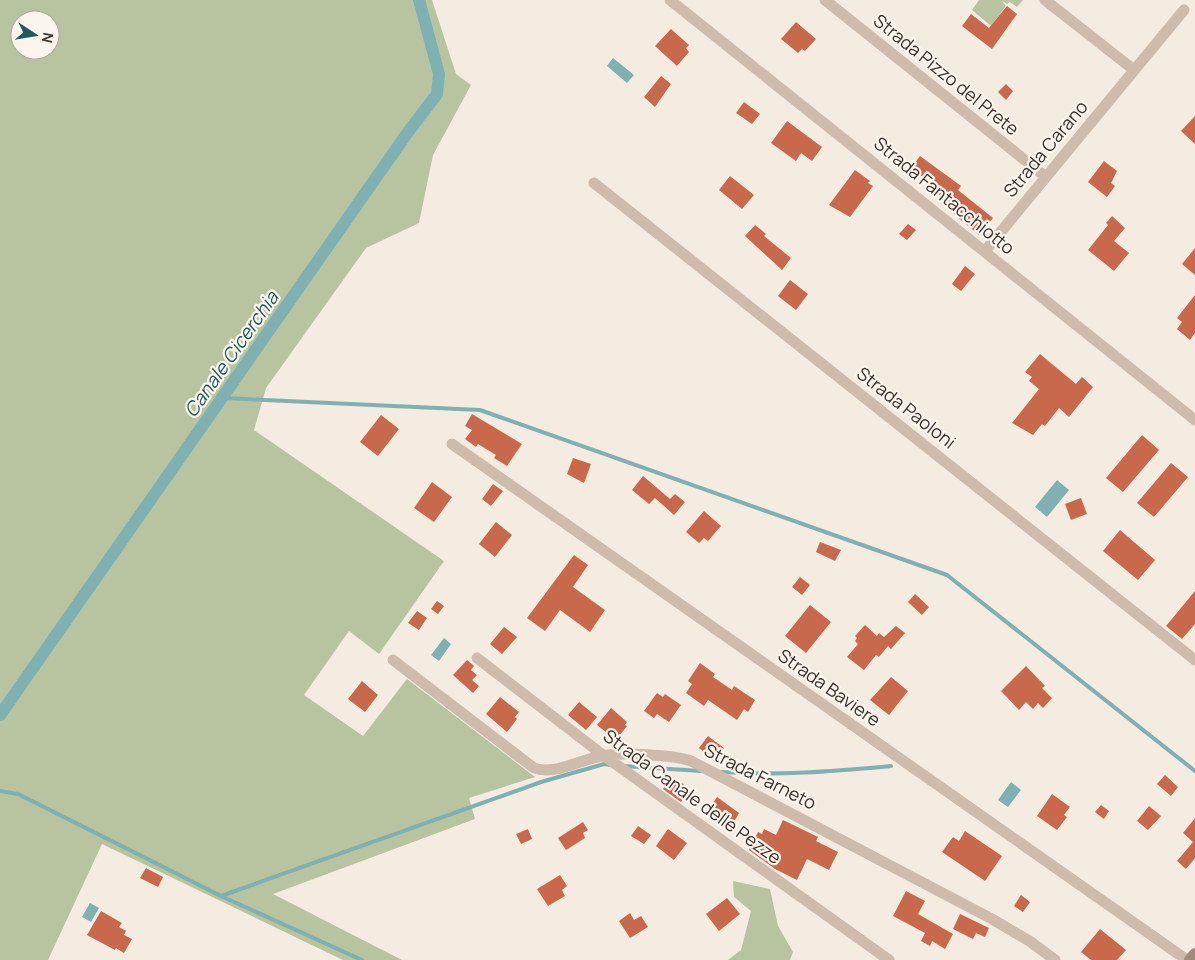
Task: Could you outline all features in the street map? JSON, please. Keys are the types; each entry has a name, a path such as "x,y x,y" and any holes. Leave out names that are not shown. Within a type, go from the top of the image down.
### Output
{"street":[{"name":"Strada Fantacchiotto","path":"670,0 1195,420"},
{"name":"Strada Pizzo del Prete","path":"825,0 1046,177"},
{"path":"1045,0 1134,70"},
{"name":"Strada Carano","path":"985,251 1184,10"},
{"name":"Strada Paoloni","path":"594,183 1195,660"},
{"name":"Strada Baviere","path":"452,444 1189,960"},
{"name":"Strada Canale delle Pezze","path":"477,658 603,755 889,960"},
{"name":"Strada Farneto","path":"393,660 534,768 551,770 603,755 676,758 706,768 992,919 1031,942 1055,960"},
{"path":"1189,960 1195,954"}],"green space":[{"path":"0,0 432,0 456,74 471,85 433,155 419,223 366,248 266,388 254,430 444,561 379,654 349,631 304,695 363,736 407,679 535,777 469,798 475,819 273,894 402,960 343,960 102,844 48,960 0,960"},
{"path":"979,0 1023,0 1017,7 1010,2 1007,4 1002,1 1006,6 991,26 972,10"},
{"path":"733,881 770,889 778,926 793,952 790,960 728,960 741,950 751,911 734,897"}],"water":[{"path":"613,58 634,75 627,83 607,66"},
{"path":"1057,480 1069,490 1047,517 1035,507"},
{"path":"444,638 451,644 439,661 431,655"},
{"path":"1011,782 1021,790 1008,807 998,800"},
{"path":"90,903 99,908 91,922 82,917"}],"building":[{"path":"1007,6 1017,14 992,49 962,26 971,14 989,28"},
{"path":"796,22 816,39 805,51 802,49 798,53 781,39"},
{"path":"671,29 689,45 686,48 689,52 677,66 655,46"},
{"path":"661,76 671,84 655,107 644,97"},
{"path":"1006,84 1013,91 1006,100 998,92"},
{"path":"744,102 760,114 752,124 736,113"},
{"path":"1195,116 1195,144 1181,131"},
{"path":"787,121 822,147 812,161 801,153 796,161 771,143"},
{"path":"920,156 961,186 958,190 993,218 979,235 949,210 952,206 933,189 935,187 911,168"},
{"path":"1104,161 1117,171 1111,183 1115,186 1107,197 1088,182"},
{"path":"855,170 870,181 868,183 873,186 850,217 829,205"},
{"path":"730,176 754,195 742,209 719,190"},
{"path":"1112,216 1125,228 1114,241 1129,253 1114,271 1088,250 1108,225 1106,223"},
{"path":"908,224 916,230 907,240 899,234"},
{"path":"755,225 766,234 764,236 791,258 782,270 745,236"},
{"path":"1195,248 1195,275 1182,264"},
{"path":"965,266 975,274 961,291 952,284"},
{"path":"790,280 808,294 796,310 778,296"},
{"path":"1195,295 1195,333 1190,340 1177,329 1182,322 1177,318"},
{"path":"1040,354 1076,384 1082,377 1093,387 1069,417 1059,408 1045,426 1042,424 1033,435 1012,423 1039,389 1029,381 1032,377 1025,372"},
{"path":"472,414 522,444 507,466 494,458 496,455 478,444 476,447 465,439 472,430 465,426"},
{"path":"381,415 399,429 378,456 360,442"},
{"path":"1142,435 1159,450 1123,492 1106,478"},
{"path":"573,458 591,464 584,483 567,474"},
{"path":"1171,463 1188,477 1154,517 1137,503"},
{"path":"643,476 670,499 675,494 685,502 674,515 655,498 649,504 632,490"},
{"path":"432,482 452,497 434,522 414,508"},
{"path":"493,484 503,491 491,506 482,499"},
{"path":"1081,498 1087,514 1071,520 1065,504"},
{"path":"704,511 721,526 708,541 704,538 699,543 686,532"},
{"path":"496,522 512,535 495,557 479,544"},
{"path":"1120,530 1155,560 1138,580 1103,551"},
{"path":"820,542 841,550 835,561 816,552"},
{"path":"574,555 588,565 573,587 605,610 590,632 560,610 545,631 527,618"},
{"path":"800,577 810,585 802,595 792,587"},
{"path":"1195,591 1195,624 1182,639 1166,626"},
{"path":"915,594 929,607 922,615 908,602"},
{"path":"437,601 444,606 438,614 431,609"},
{"path":"810,605 831,622 806,653 785,636"},
{"path":"417,611 427,618 419,630 408,623"},
{"path":"865,625 877,636 879,633 884,637 896,626 905,633 891,649 888,646 879,657 876,655 864,670 847,657 858,644 855,641 857,638 855,636"},
{"path":"504,627 517,637 502,654 490,644"},
{"path":"467,660 474,666 471,670 477,675 472,680 479,686 473,693 453,675"},
{"path":"700,663 715,674 713,677 732,690 734,686 755,700 748,712 744,709 737,720 708,700 704,706 686,693 692,684 688,681"},
{"path":"1026,666 1045,686 1042,688 1052,698 1043,708 1038,703 1033,709 1026,702 1019,710 1001,691"},
{"path":"891,677 908,691 889,715 870,700"},
{"path":"362,681 378,695 365,712 348,699"},
{"path":"657,693 663,697 665,694 681,705 669,722 657,714 654,718 644,711"},
{"path":"500,697 519,712 515,717 517,719 507,732 486,714"},
{"path":"579,702 597,717 586,730 568,715"},
{"path":"611,708 627,722 625,725 627,726 616,740 597,725"},
{"path":"708,736 724,748 715,760 699,748"},
{"path":"1165,775 1178,787 1171,796 1157,784"},
{"path":"672,776 690,789 681,802 663,789"},
{"path":"1052,794 1070,807 1064,815 1067,817 1057,830 1037,816"},
{"path":"717,797 739,813 734,822 737,824 732,832 711,818 717,809 711,806"},
{"path":"1101,805 1109,811 1104,819 1095,812"},
{"path":"1149,806 1161,816 1148,830 1137,821"},
{"path":"1195,818 1195,858 1186,869 1177,861 1193,842 1183,833"},
{"path":"783,820 818,837 816,841 838,852 829,870 807,859 797,880 775,869 749,850 758,832 762,834 764,829 776,835"},
{"path":"583,822 588,830 583,833 585,838 566,850 558,838"},
{"path":"638,826 651,835 644,844 631,836"},
{"path":"528,829 532,839 521,844 516,834"},
{"path":"668,829 687,843 674,860 656,846"},
{"path":"965,831 1002,856 985,881 942,852 953,837 959,841"},
{"path":"146,868 163,877 158,887 140,878"},
{"path":"560,875 567,886 562,890 565,896 548,906 537,889"},
{"path":"906,891 925,901 918,914 953,934 945,949 932,941 930,946 921,941 925,933 893,916"},
{"path":"1021,895 1030,902 1023,912 1014,906"},
{"path":"727,898 740,914 719,931 706,914"},
{"path":"101,911 122,923 119,927 126,931 124,935 132,939 124,953 87,935"},
{"path":"630,913 634,920 641,916 648,927 630,938 619,921"},
{"path":"960,914 989,928 985,937 976,933 973,939 953,929"},
{"path":"1100,929 1126,950 1117,960 1091,960 1081,952"}],"waterway":[{"name":"Canale Cicerchia","path":"0,715 408,132 437,94 439,74 419,0"},
{"path":"224,398 480,410 947,575 1195,771"},
{"path":"221,896 541,782 604,764 611,765"},
{"path":"623,766 701,771"},
{"path":"721,772 785,773 891,766"},
{"path":"0,791 18,794 221,896 362,960"}]}
